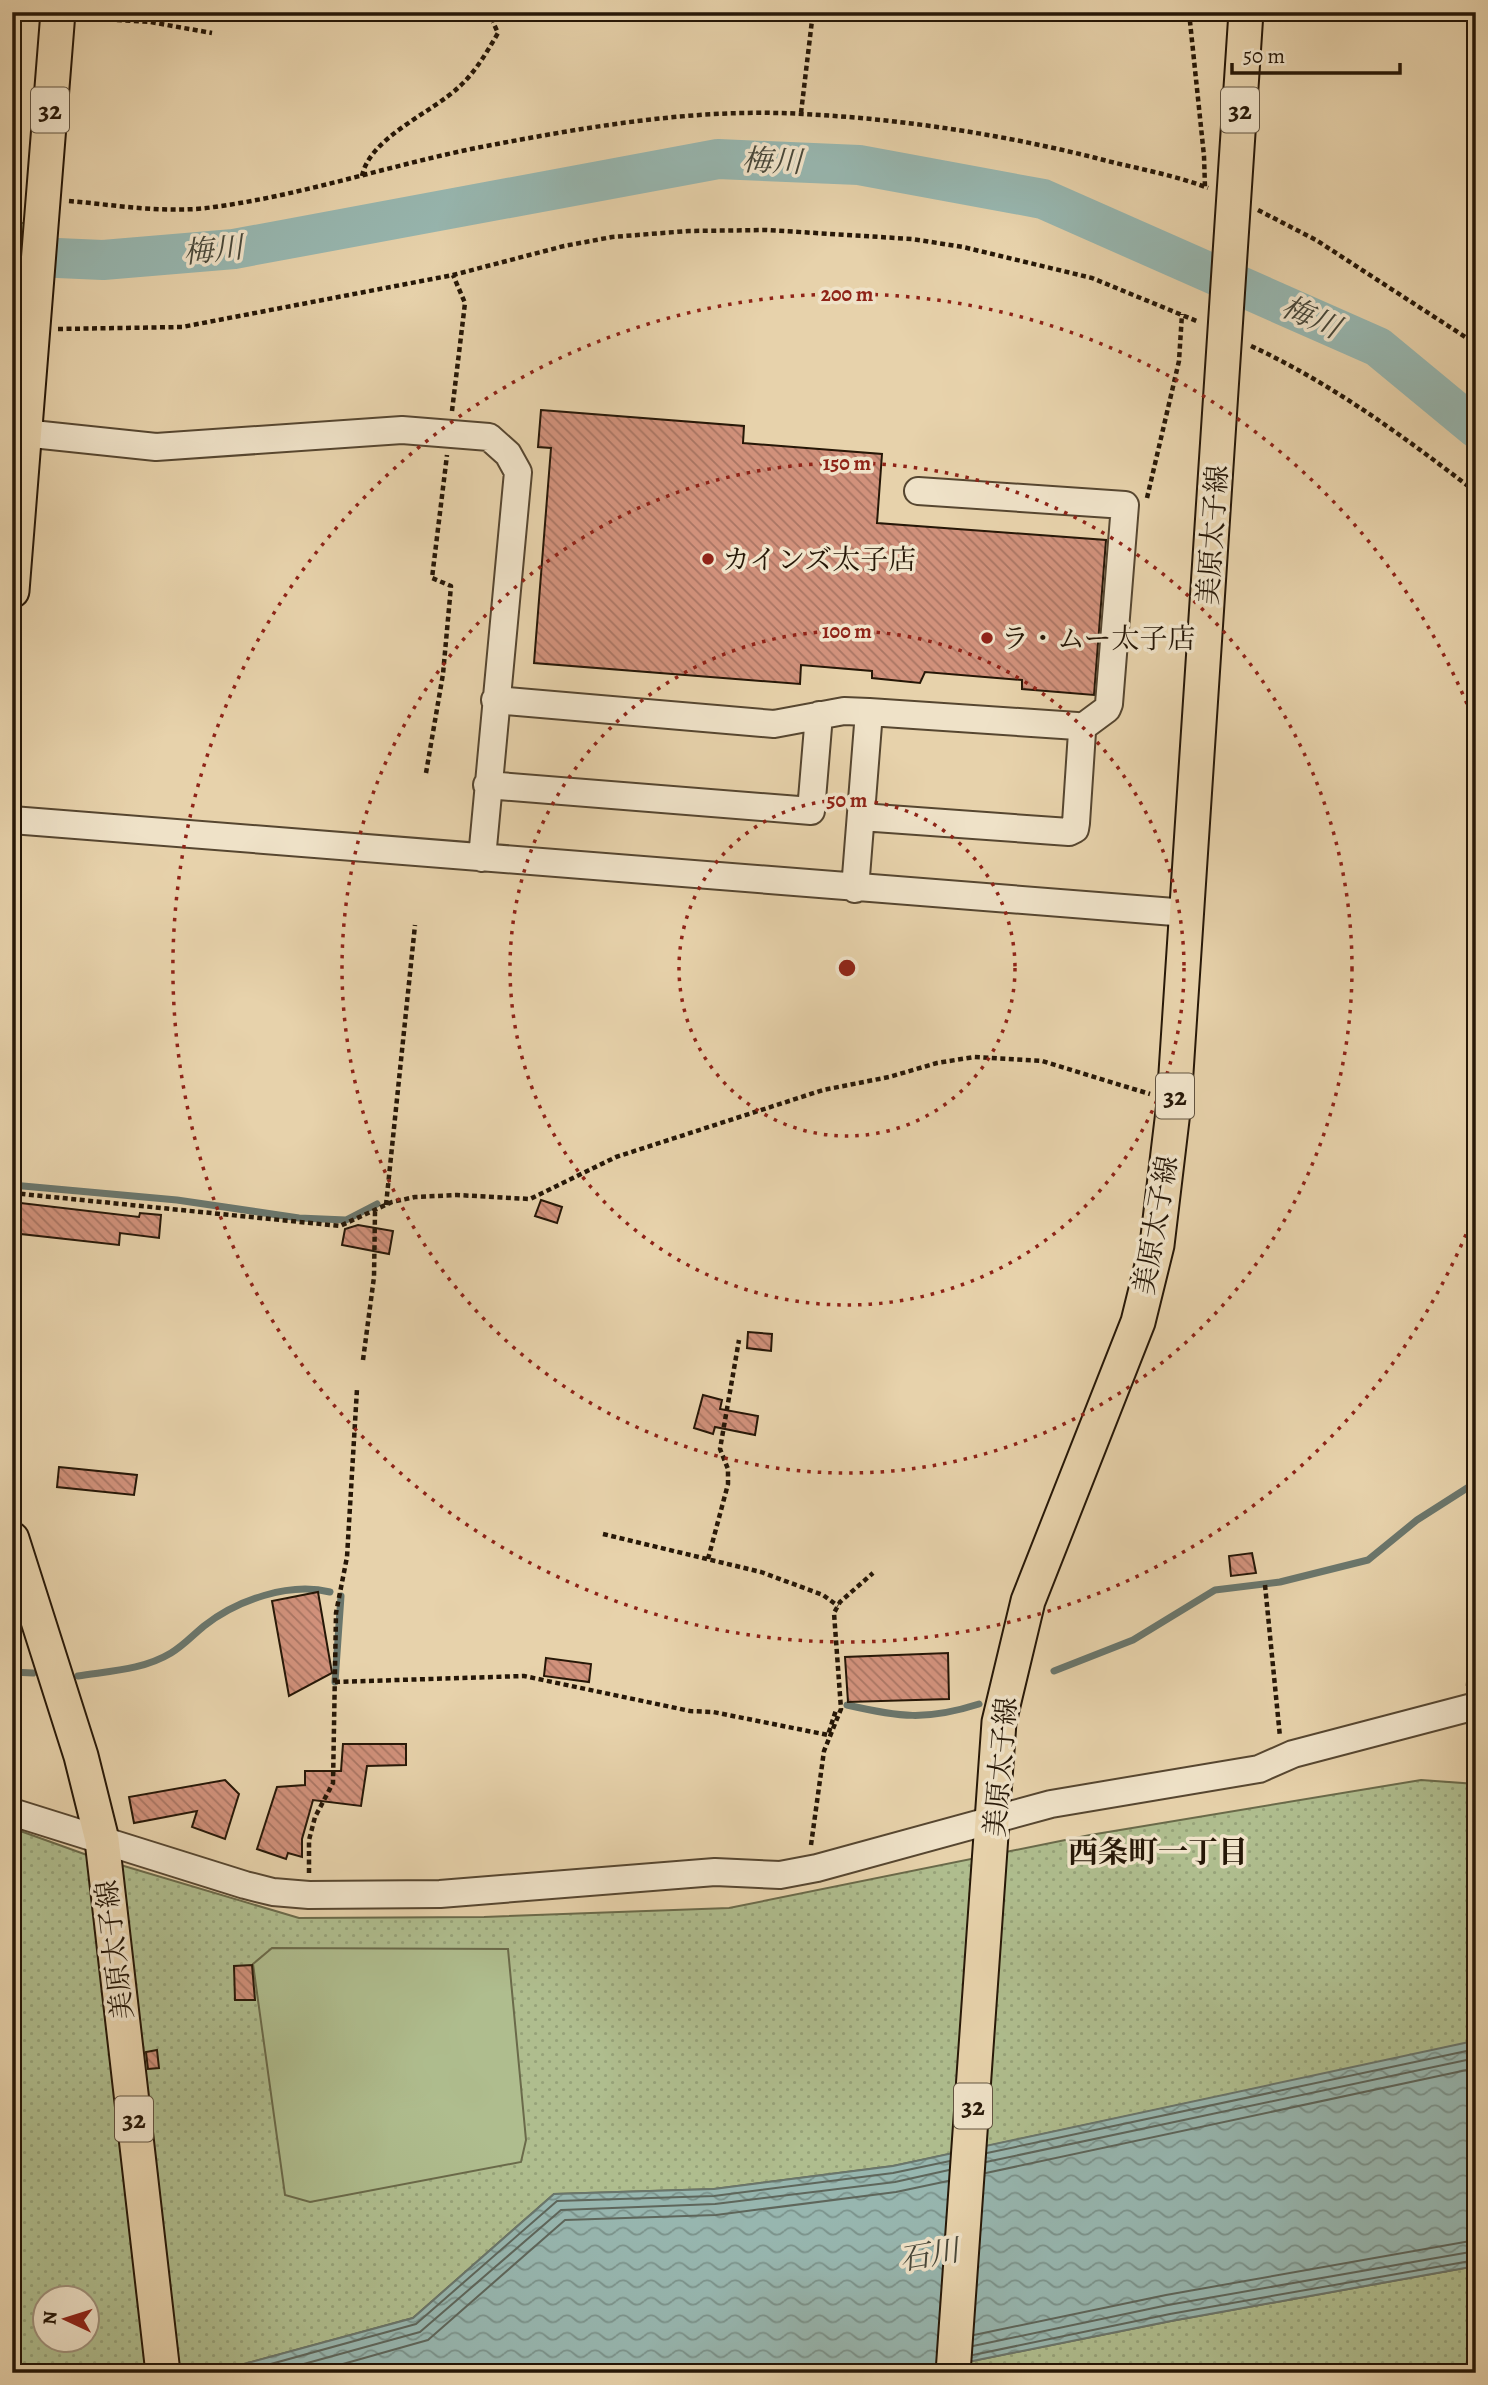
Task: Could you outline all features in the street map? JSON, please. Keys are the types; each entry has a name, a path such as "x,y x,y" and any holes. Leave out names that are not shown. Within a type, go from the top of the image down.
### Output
{"main road":[{"name":"美原太子線","path":"953,2373 999,1722 1028,1601 1138,1322 1157,1245 1174,1103 1226,330 1224,197 1246,12"},
{"name":"32","path":"12,591 58,14"},
{"name":"美原太子線","path":"12,1539 81,1756 103,1853 163,2373"}],"street":[{"path":"23,433 156,447 402,430 489,437 508,454 518,472 482,858"},
{"path":"918,491 1125,505 1109,704 1107,709 1080,729"},
{"path":"495,699 774,724 819,715 869,712 1073,725 1080,729 1083,737 1076,823 1074,829 1069,832 861,817"},
{"path":"855,889 869,712"},
{"path":"487,785 811,811 819,715"},
{"path":"12,820 1187,914"},
{"path":"12,1811 103,1853 264,1890 309,1895 440,1894 715,1872 780,1875 993,1830 1051,1804 1259,1769 1293,1754 1471,1707"}],"path":[{"path":"801,113 813,12"},
{"path":"1189,12 1204,156 1224,197"},
{"path":"58,14 150,22 212,33"},
{"path":"362,176 365,162 381,146 459,87 477,68 498,33 493,22"},
{"path":"42,203 212,208 362,176 493,144 585,128 680,117 801,113 958,129 1057,149 1224,197 1316,240 1476,344"},
{"path":"32,324 96,330 182,327 453,275 564,246 612,237 688,231 766,230 937,243 1047,265 1092,278 1182,314 1179,361 1145,505"},
{"path":"426,773 443,674 451,586 432,578 465,303 453,275"},
{"path":"1226,330 1284,361 1385,423 1476,492"},
{"path":"386,1205 415,925"},
{"path":"12,1193 340,1226 386,1205 415,1197 457,1195 530,1199 615,1157 752,1112 822,1090 974,1057 1042,1062 1086,1072 1174,1103"},
{"path":"363,1360 374,1277 375,1211"},
{"path":"708,1559 727,1484 728,1469 720,1449 739,1340"},
{"path":"309,1895 309,1840 315,1816 333,1783 336,1613 347,1557 357,1389"},
{"path":"603,1534 761,1572 823,1595 838,1606"},
{"path":"1471,1707 1476,1550"},
{"path":"811,1849 821,1763 841,1710 833,1622 838,1606 873,1573"},
{"path":"1265,1585 1280,1741 1272,1747"},
{"path":"335,1682 524,1676 690,1711 713,1712 828,1735 836,1710"}],"green space":[{"path":"12,223 29,223 24,296 12,295"},
{"path":"1421,1780 1476,1784 1476,2042 893,2166 714,2189 554,2194 413,2318 233,2367 191,2373 12,2373 12,1828 87,1855 299,1918 484,1917 729,1908 1090,1835"},
{"path":"272,1948 508,1949 526,2140 521,2162 310,2202 285,2195 253,1964"},
{"path":"1476,2266 1476,2373 913,2373 1171,2321"}],"water":[{"name":"石川","path":"1476,2042 1476,2266 1171,2321 913,2373 191,2373 233,2367 413,2318 554,2194 714,2189 893,2166"}],"building":[{"name":"カインズ太子店","path":"541,410 744,426 743,443 882,454 877,523 1106,540 1094,695 1022,689 1022,680 925,672 920,683 872,678 872,671 801,665 800,684 534,663 551,448 538,447"},
{"path":"541,1200 562,1207 557,1223 535,1216"},
{"path":"12,1202 139,1217 140,1213 161,1215 159,1238 120,1233 119,1245 12,1233"},
{"path":"358,1225 393,1231 389,1254 342,1245 345,1229"},
{"path":"748,1332 772,1334 771,1351 747,1348"},
{"path":"703,1395 722,1400 720,1409 758,1416 755,1435 715,1427 713,1434 694,1428"},
{"path":"59,1467 137,1475 134,1495 57,1487"},
{"path":"1252,1553 1256,1573 1231,1576 1229,1556"},
{"path":"318,1592 332,1673 289,1696 272,1601"},
{"path":"948,1653 949,1699 848,1702 845,1657"},
{"path":"546,1658 591,1664 589,1682 544,1676"},
{"path":"343,1744 406,1744 406,1765 367,1766 361,1806 313,1800 302,1839 302,1857 288,1853 286,1859 257,1849 277,1787 305,1785 305,1771 341,1771"},
{"path":"225,1780 239,1794 225,1839 192,1827 197,1811 134,1823 129,1797"},
{"path":"252,1965 255,2000 235,2000 234,1966"},
{"path":"157,2050 159,2068 148,2069 146,2052"}],"waterway":[{"name":"梅川","path":"12,256 103,260 234,249 718,159 859,165 1043,199 1378,347 1476,428"},
{"path":"12,1185 177,1200 299,1218 346,1220 377,1204"},
{"path":"1054,1671 1133,1640 1215,1590 1280,1582 1368,1560 1417,1520 1475,1483"},
{"path":"78,1676 126,1669 160,1659 180,1647 217,1617 248,1601 298,1589 330,1592"},
{"path":"335,1682 341,1596"},
{"path":"12,1672 33,1673"},
{"path":"847,1705 898,1714 928,1715 979,1704"}],"place":[{"name":"カインズ太子店","path":"708,559"},
{"name":"ラ・ムー太子店","path":"987,638"}],"district":[{"name":"西条町一丁目","path":"1158,1852"}]}
